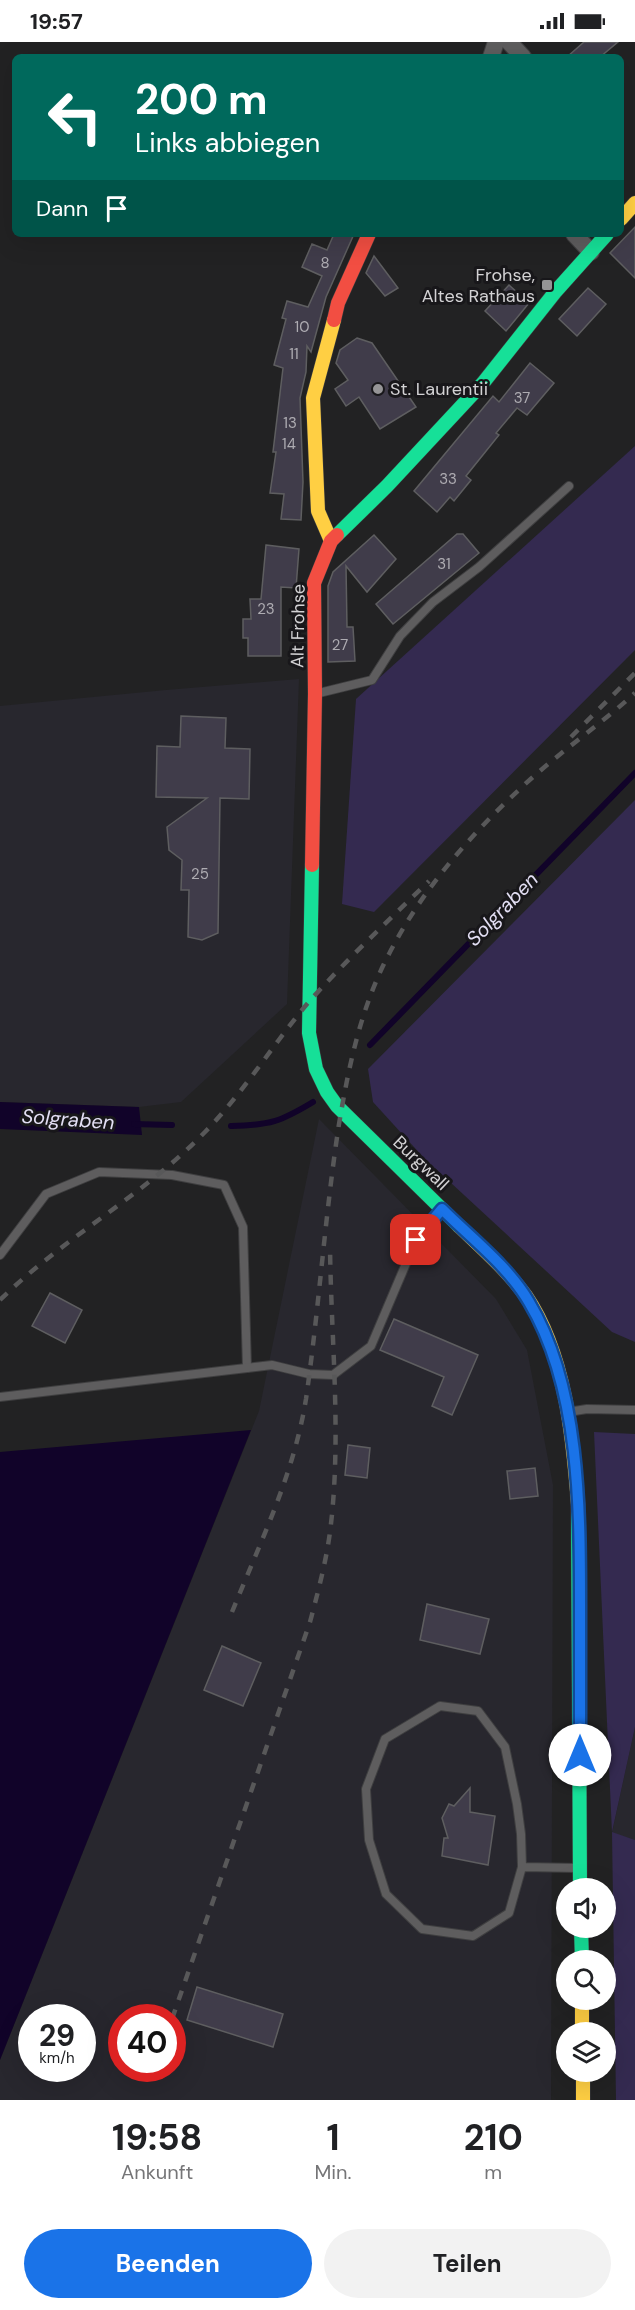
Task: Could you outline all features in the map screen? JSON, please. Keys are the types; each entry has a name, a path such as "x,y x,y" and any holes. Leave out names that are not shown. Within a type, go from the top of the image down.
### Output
{"street":[{"path":"509,42 520,54"},
{"path":"624,216 635,203"},
{"path":"331,541 318,511 313,398 338,303 368,237"},
{"path":"577,237 591,252"},
{"name":"Alt Frohse","path":"312,1056 308,1003 315,694 314,583 331,541 387,486 483,383 556,291 604,237"},
{"name":"Burgwall","path":"312,1056 321,1080 336,1106 507,1273 528,1300 544,1329 558,1370 572,1440 580,1525 580,1878"},
{"path":"583,2082 583,2100"}],"lane":[{"path":"315,694 372,680 400,636 433,602 478,567 569,486"},
{"path":"0,1255 46,1194 99,1172 172,1175 224,1185 243,1227 247,1368"},
{"path":"0,1397 272,1365 309,1374 333,1375 370,1346 416,1240 442,1209"},
{"path":"567,1412 587,1409 635,1410"},
{"path":"440,1706 478,1711 506,1747 519,1814 522,1867 510,1913 473,1936 422,1929 386,1894 369,1840 366,1789 386,1739 440,1706"},
{"path":"522,1867 580,1868"}],"shaded area":[{"path":"635,446 635,650 374,912 342,904 356,699"},
{"path":"299,679 287,1004 181,1102 139,1107 0,1102 0,706"},
{"path":"635,800 635,1342 612,1332 424,1158 373,1102 368,1069"},
{"path":"319,1119 496,1299 527,1350 553,1485 551,2100 0,2100 0,2060 18,2015 18,2082 96,2082 96,2004 22,2004 259,1411"},
{"path":"594,1432 635,1434 635,1727 612,1832 635,1840 635,2100 616,2100 616,1950 614,1950 614,1938 616,1938 616,1878 613,1878"},
{"path":"635,1727 635,1840 612,1833"}],"water":[{"path":"0,1102 139,1107 142,1135 0,1129"},
{"path":"251,1430 22,2004 18,2004 18,2015 0,2060 0,1452"}],"building":[{"path":"584,42 618,42 604,54 570,54"},
{"path":"635,227 635,278 610,253"},
{"path":"333,237 353,237 326,297 311,352 307,346 306,372 300,398 303,482 301,520 281,519 284,494 270,493 283,368 274,365 286,319 282,318 287,301 308,307 322,276 302,267 312,244 327,250"},
{"path":"374,256 398,288 385,296 366,273"},
{"path":"509,285 529,303 506,331 485,311"},
{"path":"588,288 606,304 577,336 559,319"},
{"name":"St. Laurentii","path":"357,338 372,343 416,407 380,429 359,397 346,406 335,389 348,380 336,363 340,350"},
{"path":"530,363 554,383 527,415 517,408 466,476 471,480 454,501 450,497 437,512 414,491 493,396 499,402"},
{"path":"457,534 463,534 479,553 393,624 376,604"},
{"path":"374,535 396,559 367,592 346,566 347,627 353,627 355,661 328,662 328,586 333,572"},
{"path":"266,545 299,549 296,588 281,587 281,656 248,656 248,638 243,638 243,619 251,619 250,599 261,599"},
{"path":"181,716 226,718 225,748 250,749 249,799 220,798 218,933 202,940 188,937 189,890 181,890 182,860 169,850 167,827 207,798 156,797 157,746 180,747"},
{"path":"50,1293 82,1310 65,1343 32,1326"},
{"path":"394,1319 478,1355 452,1415 432,1406 444,1377 380,1350"},
{"path":"348,1445 370,1448 367,1478 345,1475"},
{"path":"535,1468 538,1496 510,1499 507,1471"},
{"path":"427,1604 489,1619 480,1654 420,1640"},
{"path":"222,1646 261,1663 243,1706 204,1690"},
{"path":"470,1788 470,1812 495,1816 488,1865 442,1856 444,1838 448,1838 442,1818 449,1804 454,1806"},
{"path":"197,1987 283,2014 273,2047 187,2020"}],"waterway":[{"name":"Solgraben","path":"370,1045 635,773"},
{"name":"Solgraben","path":"231,1126 256,1125 274,1121 313,1102"},
{"name":"Solgraben","path":"134,1124 172,1125"}],"railway":[{"path":"571,737 635,673"},
{"path":"232,1612 275,1508 301,1427 311,1365 339,1124 357,1037 379,974 416,908 448,864 484,824 536,775 635,693"},
{"path":"0,1300 50,1257 156,1177 205,1132 307,1004 351,957 429,881"},
{"path":"177,2004 310,1622 324,1566 333,1497 336,1425 330,1246"}],"traffic: fast":[{"path":"337,535 387,486 483,383 556,291 604,237"},
{"path":"312,865 309,1033 316,1069 337,1106 459,1226"},
{"path":"578,1504 580,1878"},
{"path":"581,1938 582,1950"}],"traffic: slow":[{"path":"624,216 635,203"},
{"path":"331,541 318,511 313,398 334,320"},
{"path":"459,1226 519,1286 539,1319 550,1343 565,1396 570,1424 578,1504"},
{"path":"582,2010 582,2022"},
{"path":"583,2082 583,2100"}],"traffic: jam":[{"path":"334,320 338,303 368,237"},
{"path":"312,865 314,583 331,541 337,535"}],"place":[{"name":"Frohse, Altes Rathaus","path":"547,285"},
{"name":"St. Laurentii","path":"378,389"}],"route":[{"path":"416,1240 442,1209 507,1273 528,1300 544,1329 558,1370 572,1440 580,1525 580,1755"}]}
